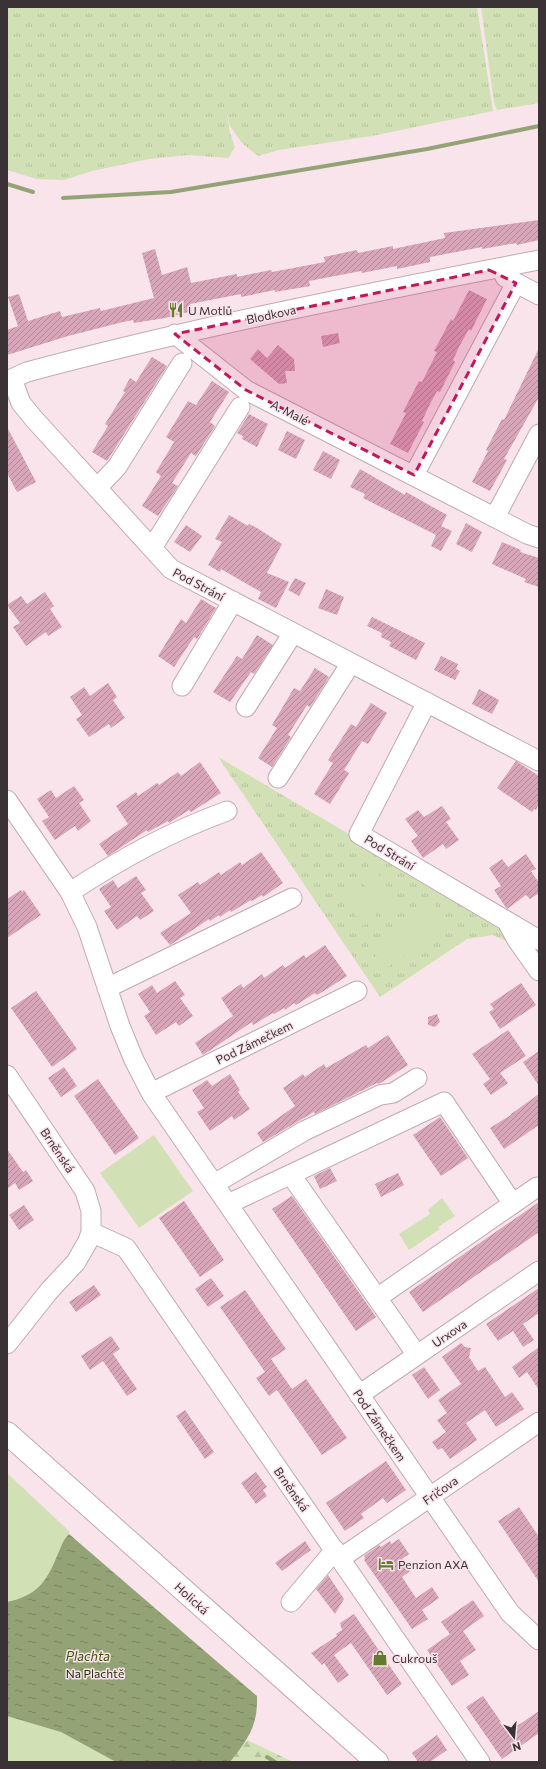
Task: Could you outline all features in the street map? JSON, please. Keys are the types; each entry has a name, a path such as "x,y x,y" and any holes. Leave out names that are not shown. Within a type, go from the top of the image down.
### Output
{"main road":[{"name":"Holická","path":"9,1438 354,1762"},
{"name":"Holická","path":"9,1438 377,1762"}],"street":[{"name":"Blodkova","path":"10,380 35,370 175,334 539,260"},
{"path":"489,270 516,282 539,295"},
{"path":"414,475 516,282"},
{"name":"A. Malé","path":"175,334 246,390 527,534 539,538"},
{"path":"97,488 117,467 182,363"},
{"name":"Pod Strání","path":"10,380 21,403 171,569 539,761"},
{"path":"152,548 240,407"},
{"path":"495,517 539,434"},
{"path":"182,686 233,601"},
{"path":"246,706 293,633"},
{"path":"278,778 351,663"},
{"name":"Pod Strání","path":"427,702 359,834 539,940"},
{"name":"Pod Zámečkem","path":"7,800 70,892 87,927 122,1033 151,1093 510,1612 539,1640"},
{"path":"70,892 115,863 176,831 227,811"},
{"path":"107,988 292,898"},
{"name":"Pod Strání","path":"506,921 517,940 539,971"},
{"name":"Pod Zámečkem","path":"151,1093 357,991"},
{"name":"Brněnská","path":"7,1075 85,1191 91,1212 91,1232 76,1262 49,1291 7,1344"},
{"path":"214,1184 304,1131 380,1096 393,1093 417,1078"},
{"path":"228,1204 444,1102 513,1204"},
{"path":"290,1175 417,1355"},
{"path":"377,1298 537,1187"},
{"name":"Brněnská","path":"91,1232 126,1248 194,1349 338,1554 480,1762"},
{"name":"Urxova","path":"359,1394 539,1272"},
{"name":"Brněnská","path":"7,1327 49,1291"},
{"name":"Fričova","path":"338,1554 430,1497 539,1422"},
{"path":"291,1602 338,1554"}],"highlighted area":[{"path":"489,270 516,283 414,475 246,390 175,334"}],"green space":[{"path":"7,7 477,7 493,111 372,136 279,150 258,156 242,143 230,126 227,113 230,133 235,147 228,158 188,155 149,159 92,171 64,180 37,179 7,170"},
{"path":"481,7 539,7 539,103 497,110 494,103"},
{"path":"218,757 497,921 511,943 493,935 467,939 380,997"},
{"path":"375,869 398,904 383,913 360,878"},
{"path":"356,882 376,916 362,926 341,891"},
{"path":"432,901 449,925 385,969 369,945"},
{"path":"154,1135 193,1191 139,1228 100,1173"},
{"path":"442,1198 455,1216 438,1227 440,1229 409,1250 399,1234 430,1214 428,1210"},
{"name":"Plachta","path":"7,1473 69,1531 69,1534 250,1721 231,1762 7,1762"},
{"path":"247,1740 293,1762 230,1762"}],"water":[{"name":"Plachta","path":"69,1534 257,1696 256,1716 251,1732 230,1762 116,1762 61,1732 7,1716 7,1602 26,1596 39,1587 49,1574 63,1542"}],"building":[{"path":"539,220 539,240 517,245 516,243 482,249 482,247 430,257 430,262 397,269 397,266 309,281 310,286 275,292 275,290 241,297 241,294 190,304 192,311 165,318 134,323 133,320 123,322 68,336 7,355 7,330 18,326 8,297 19,294 28,321 60,311 62,317 100,308 101,311 154,298 142,253 155,249 162,275 187,267 191,283 237,274 237,277 325,262 324,257 357,250 358,253 393,246 393,249 445,238 444,233"},
{"path":"469,290 487,299 471,331 469,329 460,345 453,360 455,362 440,392 437,391 429,406 422,421 424,422 408,453 390,444 406,413 403,412 419,381 422,382 437,352 434,351 451,319 453,321"},
{"path":"338,333 340,343 323,347 321,336"},
{"path":"278,345 294,359 295,371 285,371 287,383 279,384 250,359 258,349 267,358"},
{"path":"539,348 539,397 504,459 507,460 490,491 472,482 488,451 486,450 502,419 504,420"},
{"path":"152,357 167,366 107,461 92,452 108,426 105,424 125,392 123,391 130,378 136,382"},
{"path":"212,381 229,392 210,422 215,426 196,456 191,453 172,483 178,486 158,516 142,506 161,476 156,472 174,442 166,437 188,401 196,405"},
{"path":"249,414 268,424 257,447 242,439 243,436 237,433"},
{"path":"7,427 36,482 17,492 7,473"},
{"path":"287,431 305,440 296,459 278,450"},
{"path":"323,451 340,460 331,479 313,470"},
{"path":"360,469 405,495 406,492 447,515 441,526 452,531 441,551 431,546 436,535 363,498 365,494 350,487"},
{"path":"229,515 248,526 249,524 257,528 282,544 267,573 289,582 276,608 258,599 261,592 221,569 220,572 208,565 222,542 215,539"},
{"path":"466,523 482,532 472,552 456,544"},
{"path":"186,525 202,536 190,552 174,542"},
{"path":"502,542 521,550 520,552 539,558 539,587 524,582 526,579 492,564"},
{"path":"295,578 306,583 299,596 288,590"},
{"path":"326,589 344,597 337,615 318,608"},
{"path":"45,592 54,606 50,609 62,627 48,636 46,632 26,646 13,627 20,623 7,605 21,596 27,604"},
{"path":"201,599 216,608 197,639 194,637 174,667 158,656 181,619 186,623"},
{"path":"372,617 425,643 416,660 389,646 391,642 381,637 382,633 367,626"},
{"path":"257,635 273,645 254,674 251,672 230,702 213,692 237,656 242,659"},
{"path":"441,656 458,664 456,669 460,671 455,680 434,670"},
{"path":"315,668 329,677 310,707 307,705 288,735 291,737 272,767 258,758 277,728 272,725 294,688 300,691"},
{"path":"108,683 117,697 113,700 125,718 111,728 109,724 89,737 76,719 82,715 70,697 84,687 90,696"},
{"path":"479,689 499,700 492,714 472,704"},
{"path":"371,703 387,713 368,744 362,741 344,770 349,773 330,804 314,794 333,763 328,760 351,724 356,727"},
{"path":"516,761 539,776 539,803 536,810 534,809 532,812 497,788"},
{"path":"200,762 221,793 191,812 189,810 169,823 168,821 148,832 147,830 108,856 99,844 128,824 116,806 136,792 138,796 157,783 159,785 178,772 181,776"},
{"path":"74,786 84,800 79,803 91,821 78,831 75,826 55,840 42,821 49,817 37,799 51,790 56,798"},
{"path":"442,806 451,819 446,822 459,840 446,849 443,844 423,858 411,841 418,836 405,819 418,810 424,817"},
{"path":"261,852 283,883 263,897 262,895 252,901 251,900 231,912 230,910 220,917 219,915 210,921 209,919 170,945 160,933 191,913 178,895 198,882 200,885 219,872 221,875 240,862 242,865"},
{"path":"526,854 536,869 531,871 539,883 539,893 530,899 526,895 507,909 494,890 501,886 489,868 502,859 508,867"},
{"path":"136,876 146,890 141,893 154,911 140,920 137,916 117,930 104,911 111,907 99,889 113,880 118,888"},
{"path":"21,890 22,892 24,890 41,915 7,938 7,899"},
{"path":"325,945 347,976 317,995 315,993 296,1005 294,1003 285,1010 284,1008 274,1014 273,1013 253,1025 252,1022 203,1055 195,1043 233,1016 221,998 241,984 243,988 262,974 264,978 283,965 285,968 304,955 306,958"},
{"path":"175,981 185,995 180,998 193,1016 179,1026 176,1022 156,1035 144,1016 150,1012 138,994 152,985 157,993"},
{"path":"521,983 536,1005 500,1029 489,1012 494,1009 490,1004"},
{"path":"36,991 77,1049 52,1067 11,1008"},
{"path":"437,1014 440,1022 435,1027 428,1025 428,1017"},
{"path":"508,1030 526,1056 500,1073 508,1083 491,1095 483,1084 490,1079 472,1054"},
{"path":"388,1035 408,1065 379,1084 377,1083 315,1114 314,1112 263,1142 257,1133 295,1106 283,1088 303,1074 305,1077 324,1064 326,1068 366,1045 368,1048"},
{"path":"539,1051 539,1086 523,1062"},
{"path":"64,1067 77,1086 61,1097 48,1078"},
{"path":"230,1074 240,1090 238,1092 250,1109 234,1120 232,1116 210,1131 197,1112 204,1108 192,1090 207,1080 212,1086"},
{"path":"98,1079 139,1138 115,1155 74,1096"},
{"path":"539,1094 539,1125 504,1149 490,1128 511,1115"},
{"path":"440,1117 468,1158 441,1176 413,1135"},
{"path":"7,1149 23,1172 26,1170 33,1181 19,1190 15,1183 7,1189"},
{"path":"330,1168 337,1181 320,1189 314,1176"},
{"path":"398,1173 404,1185 381,1197 375,1184"},
{"path":"292,1196 376,1317 356,1331 272,1209"},
{"path":"184,1201 224,1260 200,1277 159,1218"},
{"path":"539,1202 539,1232 423,1312 409,1292"},
{"path":"24,1205 34,1220 19,1230 9,1215"},
{"path":"211,1278 224,1296 208,1307 195,1289"},
{"path":"94,1285 101,1295 76,1312 69,1302"},
{"path":"539,1288 539,1313 523,1324 534,1340 523,1347 513,1331 498,1341 486,1324"},
{"path":"245,1290 286,1349 271,1359 292,1389 306,1379 347,1438 322,1455 277,1390 269,1396 256,1378 265,1372 220,1307"},
{"path":"111,1336 120,1349 113,1354 137,1389 127,1396 103,1361 90,1370 81,1356"},
{"path":"461,1343 465,1347 471,1348 469,1357 478,1371 485,1367 505,1397 512,1392 524,1409 496,1427 485,1410 466,1423 477,1440 450,1459 442,1448 438,1450 432,1442 446,1432 437,1420 447,1413 438,1400 461,1384 442,1357"},
{"path":"539,1347 539,1390 527,1372 519,1378 512,1367"},
{"path":"424,1367 440,1390 428,1399 412,1375"},
{"path":"185,1410 214,1452 205,1459 176,1416"},
{"path":"386,1461 406,1490 387,1503 383,1498 361,1514 364,1518 345,1531 326,1503"},
{"path":"256,1472 267,1487 263,1490 267,1496 256,1504 241,1483"},
{"path":"519,1507 539,1537 539,1582 498,1521"},
{"path":"399,1539 409,1554 402,1559 410,1571 402,1577 416,1598 432,1587 439,1598 422,1610 428,1619 412,1629 364,1560 364,1556 379,1545 381,1547 390,1541 391,1544"},
{"path":"305,1541 311,1550 282,1571 275,1563"},
{"path":"328,1575 344,1599 335,1614 316,1589"},
{"path":"473,1600 484,1616 463,1631 476,1650 460,1661 469,1675 452,1686 427,1650 450,1634 441,1622"},
{"path":"354,1614 402,1684 387,1695 351,1643 334,1655 349,1675 338,1683 324,1663 322,1665 311,1653 337,1636 336,1634 342,1630 340,1623"},
{"path":"483,1696 508,1732 539,1711 539,1733 502,1759 466,1707"},
{"path":"437,1735 447,1750 430,1762 418,1762 412,1753"}],"waterway":[{"path":"63,198 171,192 427,149 539,126"},
{"path":"7,184 33,192"},
{"path":"267,1757 275,1762"}],"place":[{"name":"U Motlů","path":"176,310"},
{"name":"Penzion AXA","path":"386,1564"},
{"name":"Cukrouš","path":"380,1658"}],"park label":[{"name":"Na Plachtě","path":"95,1673"}]}
